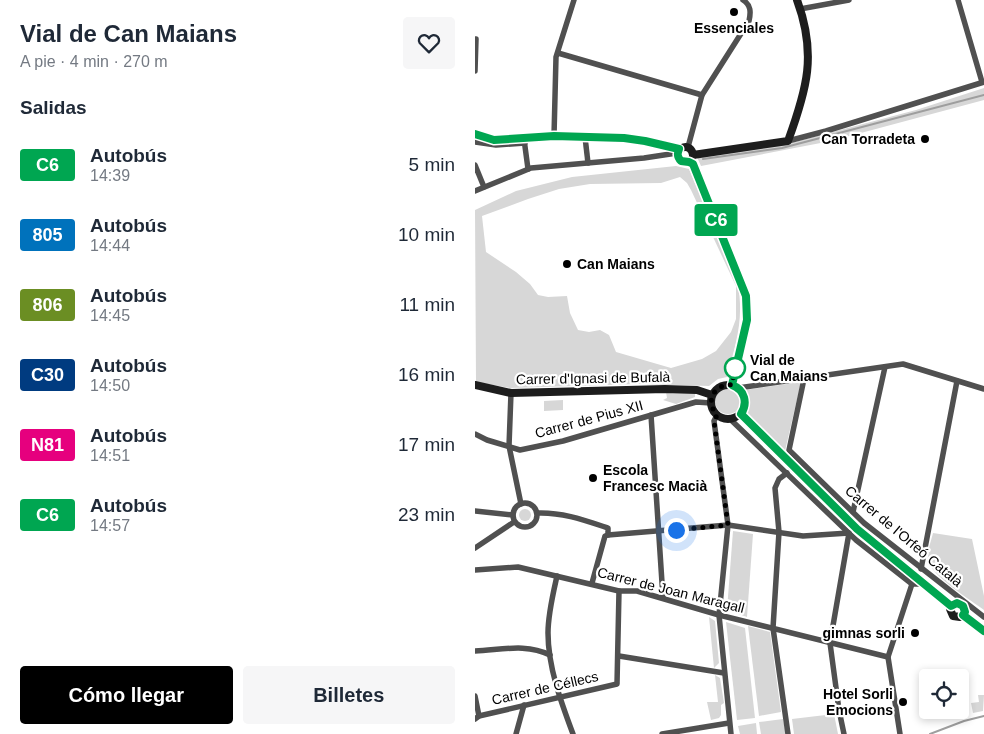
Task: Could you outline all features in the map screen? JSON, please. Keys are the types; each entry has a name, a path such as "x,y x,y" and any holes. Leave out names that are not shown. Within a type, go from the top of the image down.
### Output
{"street":[{"path":"554,136 558,53 574,0"},
{"path":"688,147 702,95 749,21 751,12 743,0"},
{"path":"788,141 802,102 808,72 808,46 797,0"},
{"path":"800,9 849,0"},
{"path":"678,151 681,161 788,141 983,82 958,0"},
{"path":"475,71 476,40"},
{"path":"558,53 702,95"},
{"path":"475,134 494,140 524,140"},
{"path":"475,142 496,145 554,136 624,138 645,141 678,151"},
{"path":"585,137 587,163"},
{"path":"524,140 528,169"},
{"path":"475,191 528,169 678,151 688,147"},
{"path":"688,147 692,150 691,158 693,164 746,296 747,320 735,386"},
{"path":"475,165 484,187"},
{"path":"735,386 745,397 741,414 730,419 721,418 713,412 711,399 717,388 722,386 804,379 903,364 984,389"},
{"path":"853,512 885,367"},
{"name":"Carrer de l'Orfeó Català","path":"804,379 789,450 853,512 921,569 955,602 975,611 984,618"},
{"path":"921,569 957,381"},
{"name":"Carrer d'Ignasi de Bufalà","path":"475,385 511,393 665,389 697,390 711,399"},
{"path":"511,393 509,446 521,504"},
{"name":"Carrer de Pius XII","path":"475,434 520,450 563,441 711,399"},
{"path":"741,414 857,529 924,584 963,606 964,612 984,631"},
{"path":"651,415 663,598"},
{"path":"717,415 714,421 728,525 719,614 731,734"},
{"path":"730,419 849,533 912,584 924,584"},
{"path":"787,473 779,479 775,488 779,532 773,628 788,734"},
{"path":"521,504 530,504 537,513 537,519 532,526 523,528 515,522 513,515 515,509 521,504"},
{"path":"475,511 513,515"},
{"path":"537,513 565,514 607,528 608,535"},
{"path":"475,548 515,522"},
{"path":"592,583 605,536 608,535 728,525 803,536 849,533"},
{"path":"844,734 830,643 849,533"},
{"name":"Carrer de Joan Maragall","path":"475,570 518,567 592,583 619,591 637,591 888,657"},
{"path":"557,576 549,616 549,654 560,698 573,734"},
{"path":"900,734 888,657 912,584"},
{"name":"Carrer de Céllecs","path":"477,717 617,684 619,591"},
{"path":"955,602 950,609 953,616 960,617 964,612 975,611"},
{"path":"475,651 534,648 549,654"},
{"path":"619,656 724,674"},
{"path":"475,696 477,717"},
{"path":"516,734 524,705"},
{"path":"662,734 686,732 729,723"}],"shaded area":[{"path":"984,88 984,100 831,141 701,166 697,157 787,144 916,110"},
{"path":"676,166 689,169 738,284 740,320 727,377 718,379 709,386 638,384 510,388 476,382 475,210 516,191 572,177","holes":["680,177 687,183 736,286 736,319 731,332 716,351 702,359 671,368 616,352 609,335 600,330 589,332 578,330 570,313 567,296 548,297 538,295 530,284 516,272 486,252 482,216 528,199 559,189 590,184 661,183"]},
{"path":"801,382 785,451 747,413 749,398 745,390"},
{"path":"728,388 737,392 741,401 737,410 728,414 719,410 715,401 719,392"},
{"path":"666,392 695,392 695,397 676,404 663,400 667,398"},
{"path":"563,400 563,410 544,411 544,401"},
{"path":"523,509 527,509 531,515 527,521 523,521 519,517 519,513"},
{"path":"733,531 753,534 747,617 727,610"},
{"path":"933,533 972,539 984,596 984,610 943,580 930,566 928,554"},
{"path":"709,617 715,621 719,663 714,668"},
{"path":"726,622 745,628 755,718 737,720"},
{"path":"748,626 770,632 781,712 759,716"},
{"path":"715,675 720,678 724,703 721,705 721,715 719,718 711,720 707,702 718,702"},
{"path":"978,695 984,695 983,711 973,713 971,703 979,702"},
{"path":"834,714 838,734 794,734 792,719"},
{"path":"783,719 786,734 761,734 759,722"},
{"path":"756,723 757,734 740,734 738,726"}],"waterway":[{"path":"703,159 782,148 984,95"},
{"path":"930,734 964,721 984,716"}],"bus line":[{"name":"C6","path":"475,134 494,140 554,136 624,138 679,149 677,156 681,161 693,164 746,296 747,320 732,385 738,388 745,397 744,408 741,414 857,529 951,606 957,603 963,606 965,612 963,615 984,631"}],"place":[{"name":"Essenciales","path":"734,12"},
{"name":"Can Torradeta","path":"925,139"},
{"name":"Can Maians","path":"567,264"},
{"name":"Vial de Can Maians","path":"735,368"},
{"name":"Escola Francesc Macià","path":"593,478"},
{"name":"gimnas sorli","path":"915,633"},
{"name":"Hotel Sorli Emocions","path":"903,702"}],"route":[{"path":"676,530 728,525 714,421 717,415 713,412 711,403 712,396 717,388 727,384 732,385 735,368"}]}
